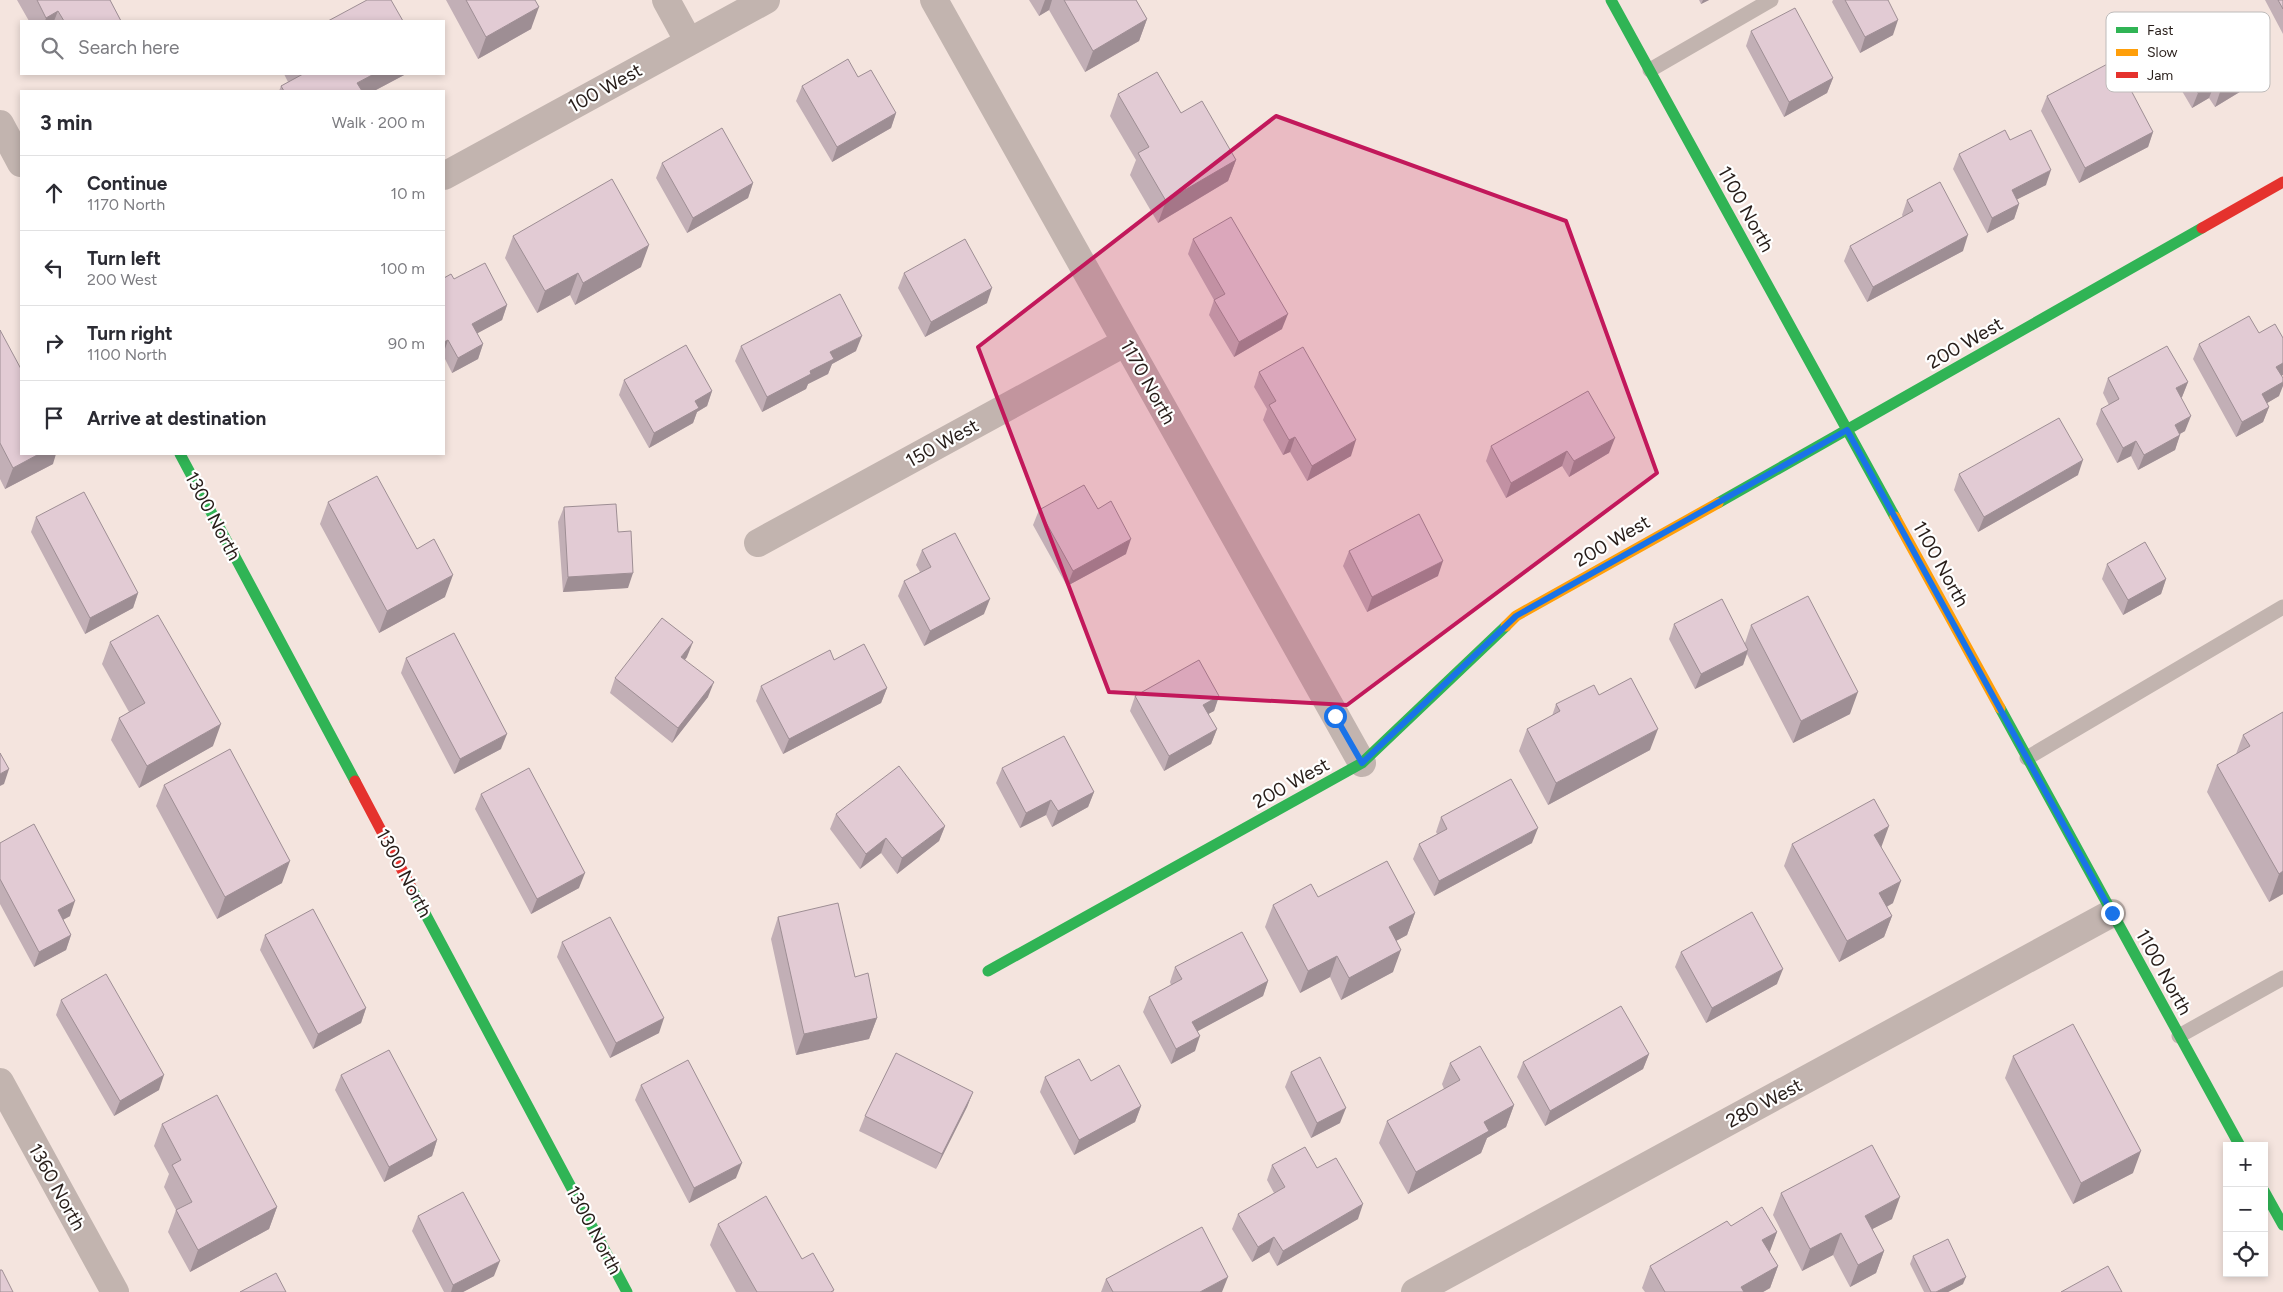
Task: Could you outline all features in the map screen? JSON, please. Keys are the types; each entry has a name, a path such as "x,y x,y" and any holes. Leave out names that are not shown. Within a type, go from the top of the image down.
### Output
{"street":[{"path":"666,0 689,42"},
{"name":"100 West","path":"445,175 766,0"},
{"name":"1170 North","path":"934,0 1362,763"},
{"name":"1100 North","path":"1612,0 2238,1142"},
{"path":"0,124 20,161"},
{"name":"200 West","path":"988,970 1362,763 1516,616 2283,182"},
{"name":"150 West","path":"758,543 1126,342"},
{"name":"1300 North","path":"181,455 627,1292"},
{"name":"280 West","path":"1415,1292 2112,913"},
{"name":"1360 North","path":"0,1082 115,1292"},
{"path":"2268,1198 2283,1225"}],"lane":[{"path":"1650,70 1771,0"},
{"path":"2027,758 2283,608"},
{"path":"2180,1036 2283,978"}],"highlighted area":[{"path":"1276,116 1566,221 1657,473 1347,705 1109,692 978,347"}],"building":[{"path":"37,0 110,0 120,20 63,20 58,11 46,18"},
{"path":"367,0 391,0 402,20 330,20"},
{"path":"466,0 535,0 539,7 486,37"},
{"path":"1064,0 1136,0 1147,19 1093,51"},
{"path":"1845,0 1888,0 1898,20 1865,37"},
{"path":"2278,0 2283,0 2283,9"},
{"path":"1795,8 1833,78 1789,102 1751,31"},
{"path":"848,59 858,77 871,70 896,113 837,147 802,86"},
{"path":"2106,65 2106,92 2132,92 2153,132 2085,168 2047,96"},
{"path":"1157,72 1181,113 1202,101 1236,160 1166,201 1138,153 1149,147 1118,94"},
{"path":"301,75 372,75 357,83 361,90 283,90 281,86"},
{"path":"722,128 753,183 693,218 662,163"},
{"path":"2005,130 2010,140 2031,130 2051,170 2012,190 2019,204 1992,218 1959,154"},
{"path":"612,179 649,245 583,283 578,273 545,291 513,236"},
{"path":"1940,182 1968,235 1873,287 1850,246 1913,211 1907,200"},
{"path":"1231,217 1288,314 1239,342 1214,300 1225,294 1193,239"},
{"path":"965,239 992,288 931,322 904,273"},
{"path":"485,263 507,305 472,324 483,344 458,358 448,340 445,342 445,277 451,274 454,279"},
{"path":"840,294 862,336 830,352 834,359 810,371 811,374 767,397 741,346"},
{"path":"2249,316 2259,333 2275,324 2283,338 2283,363 2276,367 2283,378 2283,382 2262,394 2269,407 2242,422 2199,344"},
{"path":"0,330 20,367 20,455 37,455 13,468 0,443"},
{"path":"686,345 712,391 695,401 699,408 654,433 624,380"},
{"path":"2167,346 2188,382 2176,388 2191,416 2175,425 2180,435 2144,455 2136,441 2123,448 2101,409 2119,399 2108,378"},
{"path":"1303,347 1356,440 1312,466 1295,437 1289,440 1269,405 1276,401 1259,372"},
{"path":"1588,391 1615,438 1574,461 1567,451 1511,483 1491,446"},
{"path":"2059,418 2083,460 1984,517 1959,474"},
{"path":"377,476 417,549 434,539 453,575 387,611 328,502"},
{"path":"1084,485 1098,509 1111,501 1131,539 1073,571 1039,510"},
{"path":"84,492 138,593 90,618 36,517"},
{"path":"616,504 618,532 631,531 633,573 568,577 564,507"},
{"path":"1419,514 1443,561 1372,597 1349,551"},
{"path":"955,533 990,599 930,631 904,581 931,567 922,550"},
{"path":"2145,542 2166,579 2128,600 2107,564"},
{"path":"1808,596 1858,692 1801,721 1751,625"},
{"path":"1722,599 1748,650 1701,674 1674,624"},
{"path":"158,615 221,724 147,766 119,718 145,703 110,642"},
{"path":"662,618 693,642 681,657 714,682 678,728 615,678"},
{"path":"454,633 507,734 460,759 406,658"},
{"path":"864,644 887,688 789,739 761,686 830,650 834,660"},
{"path":"1199,660 1219,696 1203,705 1217,729 1169,756 1135,696"},
{"path":"1631,678 1658,729 1556,783 1527,729 1560,711 1556,704 1594,685 1599,695"},
{"path":"2283,712 2283,871 2279,874 2217,765 2250,746 2243,735"},
{"path":"1064,736 1094,792 1058,811 1051,800 1026,813 1002,768"},
{"path":"230,749 290,861 225,897 164,785"},
{"path":"0,753 9,769 0,774"},
{"path":"899,766 945,826 902,858 886,838 866,854 836,814"},
{"path":"529,768 585,873 537,899 481,794"},
{"path":"1511,779 1538,828 1439,881 1419,844 1447,829 1441,817"},
{"path":"1874,799 1889,826 1874,835 1901,881 1879,893 1892,916 1847,941 1792,844"},
{"path":"34,824 75,901 58,910 71,935 39,952 0,879 0,843"},
{"path":"1387,861 1415,913 1389,927 1401,950 1349,978 1337,956 1308,971 1273,905 1311,884 1318,897"},
{"path":"838,903 855,977 868,973 877,1018 804,1034 778,917"},
{"path":"313,909 366,1008 318,1034 265,935"},
{"path":"1752,912 1783,969 1712,1008 1681,952"},
{"path":"610,917 664,1018 616,1043 562,942"},
{"path":"1242,932 1268,981 1192,1022 1200,1036 1176,1049 1149,997 1182,979 1175,967"},
{"path":"106,974 164,1075 120,1101 61,1000"},
{"path":"1621,1006 1649,1054 1550,1111 1523,1062"},
{"path":"2073,1024 2141,1151 2081,1183 2013,1056"},
{"path":"1480,1046 1514,1105 1484,1122 1489,1131 1416,1172 1387,1121 1460,1080 1450,1063"},
{"path":"389,1050 437,1140 389,1167 341,1075"},
{"path":"896,1053 973,1092 942,1154 865,1116"},
{"path":"1320,1057 1346,1108 1317,1123 1291,1072"},
{"path":"1079,1059 1091,1081 1119,1065 1141,1106 1079,1140 1045,1077"},
{"path":"688,1060 742,1163 694,1188 641,1085"},
{"path":"217,1095 277,1207 198,1250 176,1210 192,1202 172,1165 181,1160 162,1124"},
{"path":"1872,1145 1900,1197 1865,1216 1884,1251 1858,1265 1841,1233 1810,1249 1781,1193"},
{"path":"1305,1147 1317,1168 1336,1158 1363,1204 1283,1251 1274,1237 1258,1247 1238,1214 1285,1187 1272,1165"},
{"path":"463,1192 500,1261 453,1285 418,1216"},
{"path":"766,1196 802,1259 813,1253 834,1290 831,1292 757,1292 718,1224"},
{"path":"1762,1207 1777,1232 1762,1240 1778,1266 1741,1287 1744,1292 1665,1292 1650,1266 1727,1221 1731,1226"},
{"path":"1202,1227 1228,1277 1200,1292 1113,1292 1106,1279"},
{"path":"1948,1239 1966,1277 1936,1292 1931,1292 1913,1256"},
{"path":"2108,1266 2122,1292 2061,1292"},
{"path":"0,1270 2,1270 13,1292 0,1292"},
{"path":"276,1273 286,1292 240,1292"}],"traffic: fast":[{"path":"1611,0 1895,517"},
{"path":"1718,503 2202,228"},
{"path":"181,455 355,781"},
{"path":"988,971 1362,763 1506,626"},
{"path":"2000,708 2238,1142"},
{"path":"411,887 627,1292"},
{"path":"2268,1198 2283,1225"}],"traffic: slow":[{"path":"1506,626 1516,616 1718,503"},
{"path":"1895,517 2000,708"}],"traffic: jam":[{"path":"2202,228 2283,182"},
{"path":"355,781 411,887"}],"route":[{"path":"1335,716 1362,763 1516,616 1793,458 1847,430 2112,913"}]}
